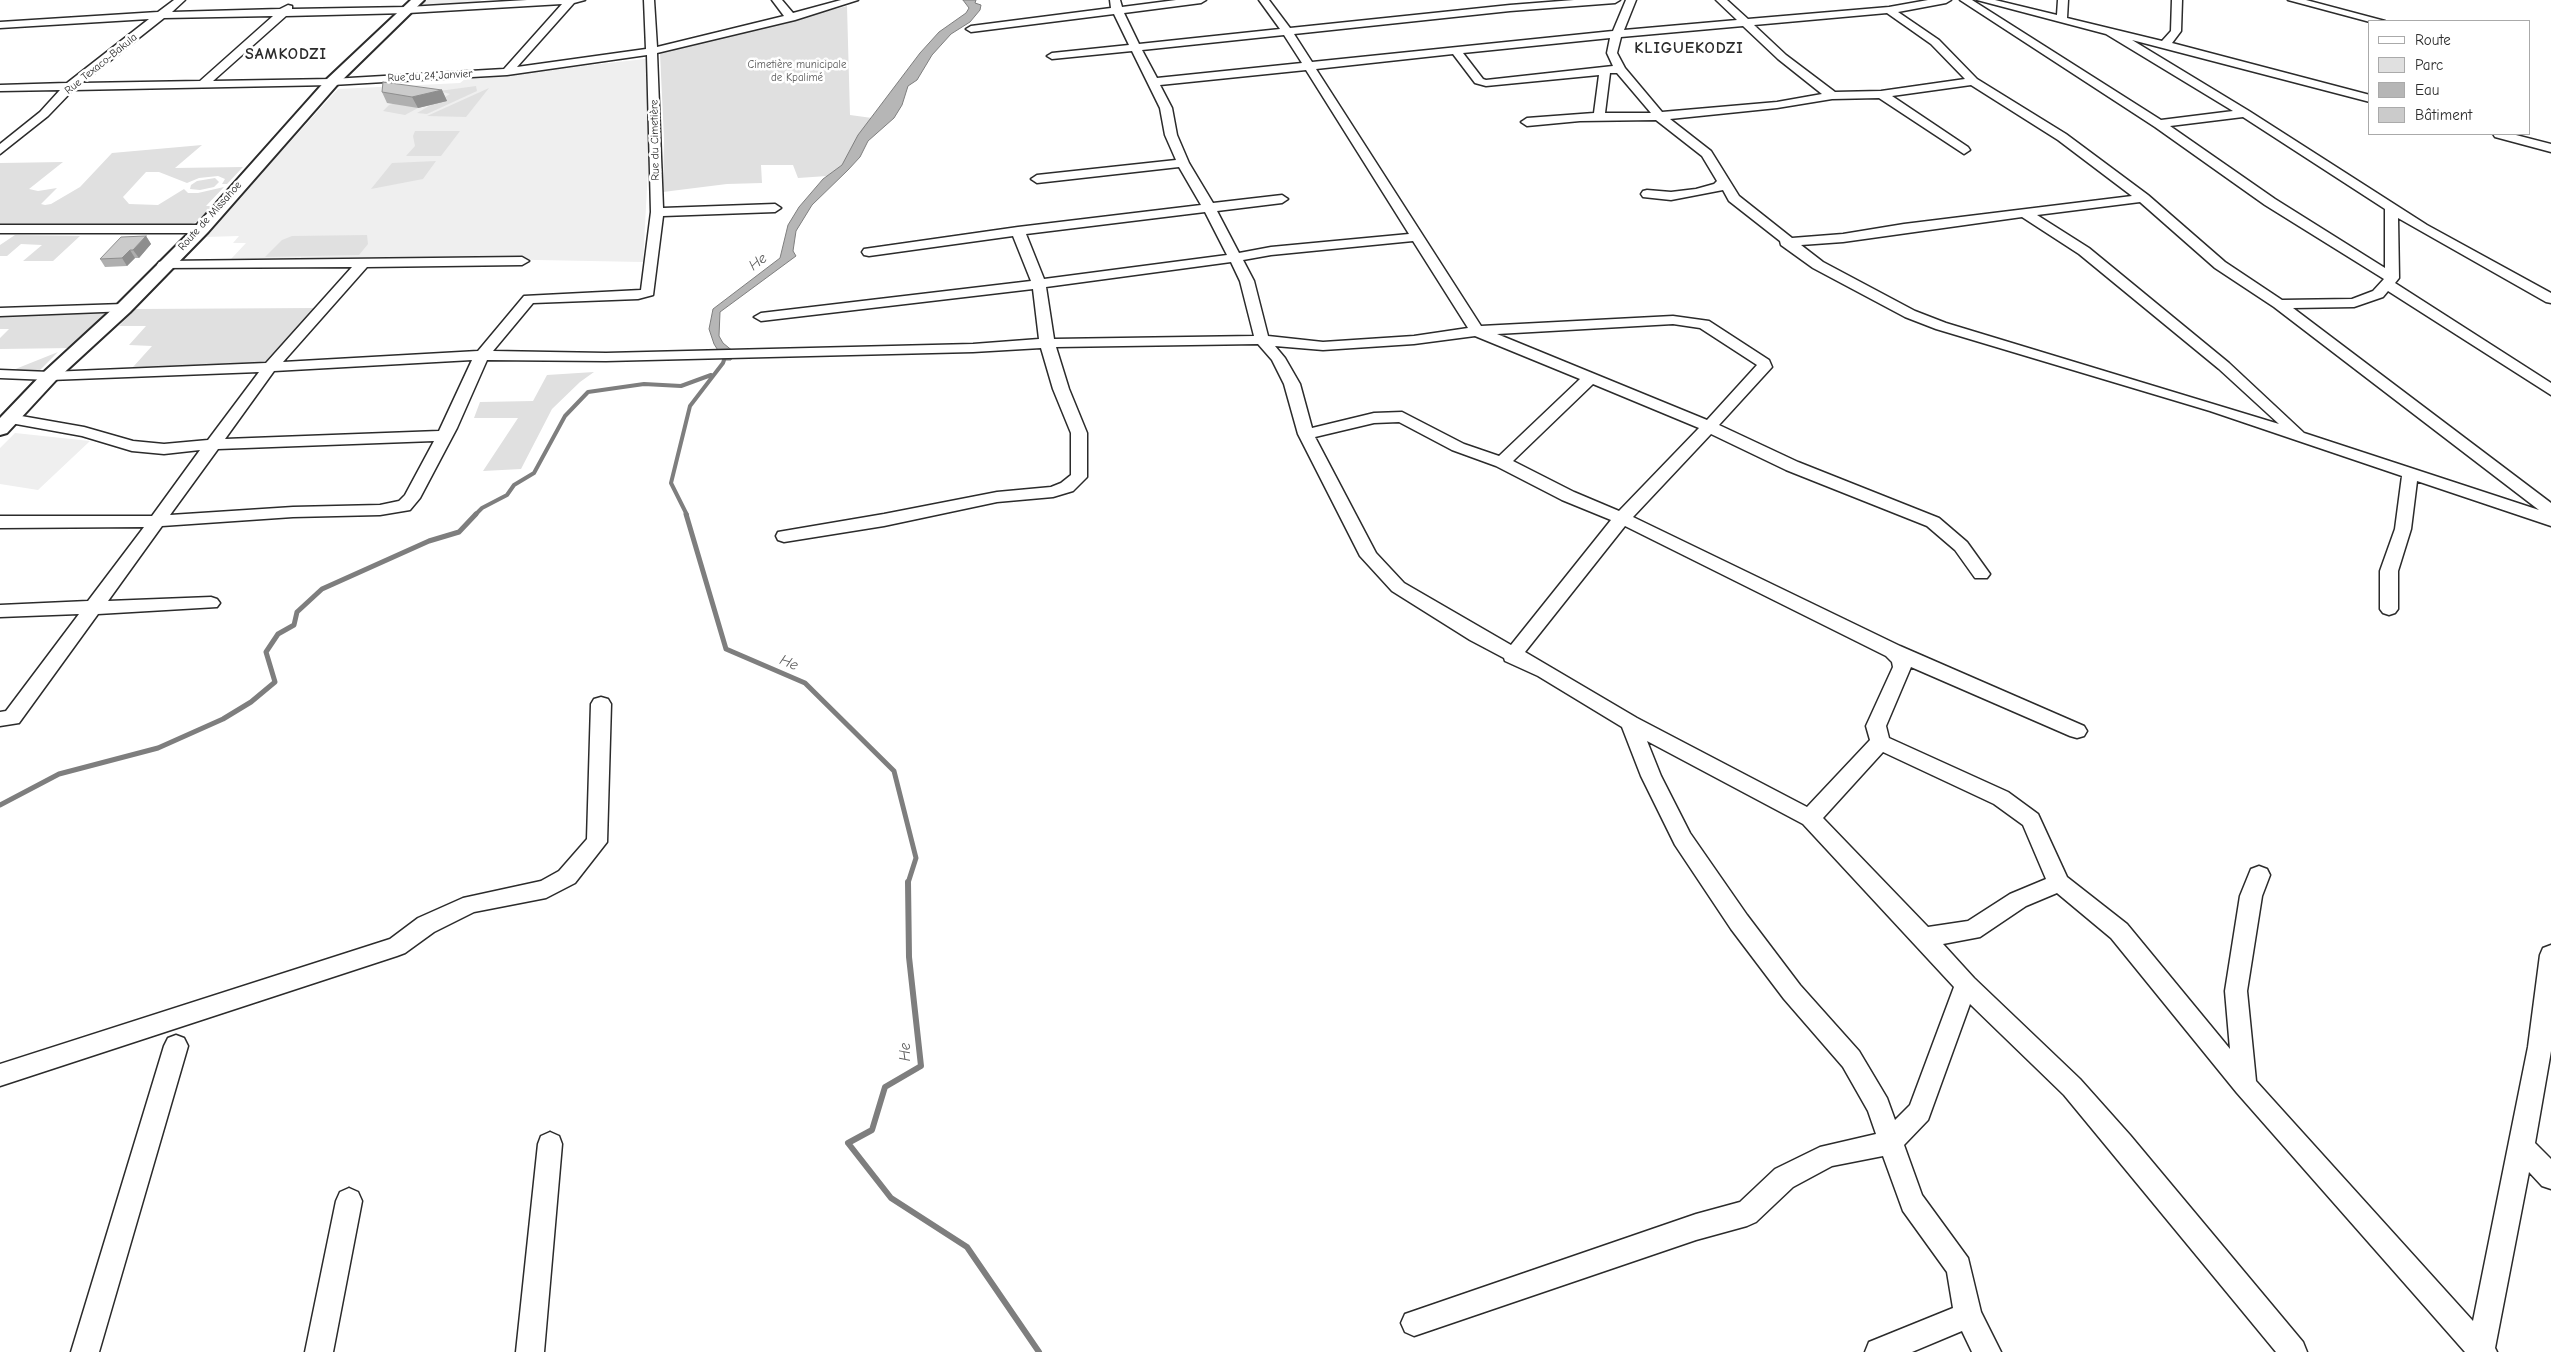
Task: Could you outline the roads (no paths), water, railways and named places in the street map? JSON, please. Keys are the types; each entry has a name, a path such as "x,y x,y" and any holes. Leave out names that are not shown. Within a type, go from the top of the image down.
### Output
{"main road":[{"name":"Route de Missahoe","path":"5,424 50,376 124,308 202,228 332,82 413,5"}],"street":[{"name":"Rue Texaco-Bakula","path":"0,150 44,114 71,86 180,0"},
{"path":"202,85 296,0"},
{"path":"0,25 162,14 284,12 413,5 574,0"},
{"path":"507,72 574,0"},
{"name":"Rue du Cimetière","path":"482,355 529,299 638,296 648,292 657,212 649,0"},
{"path":"777,0 791,18"},
{"name":"Rue du 24 Janvier","path":"0,88 332,82 507,72 652,51 791,18 853,0"},
{"path":"971,29 1116,5 1202,0"},
{"path":"1264,0 1287,31 1477,331 1589,379 1708,426 1792,466 1934,522 1961,546 1982,574"},
{"path":"1052,56 1573,2 1615,0"},
{"path":"1599,117 1613,70 1612,53 1630,0"},
{"path":"1721,0 1782,57 1832,96"},
{"path":"1154,82 1618,34 1889,10 1946,0"},
{"path":"1965,0 2159,124 2270,202 2551,390"},
{"path":"1982,0 2165,45 2368,98"},
{"path":"2062,19 2063,0"},
{"path":"2165,45 2176,31 2177,0"},
{"path":"2293,0 2376,20"},
{"path":"1116,5 1166,108 1171,136 1247,281 1262,340 1278,358 1292,384 1306,434 1369,556 1398,587 1512,656 1545,672 1630,723 1810,818 1923,937 1966,986 2072,1087 2121,1143 2293,1352"},
{"path":"1889,10 1936,42 1973,81 2062,137 2142,198 2220,265 2279,304 2551,511"},
{"path":"2109,31 2244,113 2422,228 2551,299"},
{"path":"1455,50 1479,80 1486,84 1613,70 1642,93 1659,116 1707,154 1714,162 1734,198 1786,242 1818,265 1910,314 1941,326 2215,408 2410,476 2551,520"},
{"path":"1527,122 1599,117 1659,116 1778,105 1832,96 1881,94 1973,81"},
{"path":"1881,94 1964,150"},
{"path":"2159,124 2244,113"},
{"path":"2503,135 2551,148"},
{"path":"1037,179 1184,163"},
{"path":"1647,194 1671,196 1696,193 1719,187 1723,181"},
{"path":"1786,242 1843,238 1904,228 2142,198"},
{"path":"869,252 1018,231 1282,199"},
{"path":"657,212 775,208"},
{"path":"2279,304 2354,303 2378,294 2389,281 2391,208"},
{"path":"2026,214 2084,251 2224,366 2306,439"},
{"path":"0,239 7,229 202,228"},
{"path":"784,536 884,520 997,497 1053,492 1067,487 1079,476 1079,433 1061,388 1047,343 1039,284 1018,231"},
{"path":"761,317 1039,284 1234,258 1271,251 1416,237"},
{"path":"164,265 365,261 522,261"},
{"path":"0,719 12,718 96,607 270,368 365,261"},
{"path":"0,312 124,308"},
{"path":"0,374 50,376 270,368 482,355 606,358 973,348 1047,343 1262,340 1322,346 1414,340 1477,331 1673,320 1704,324 1759,359 1765,367 1622,518 1512,656"},
{"path":"0,522 157,522 293,512 380,510 404,506 412,498 482,355"},
{"path":"1502,462 1589,379"},
{"path":"1306,434 1374,418 1402,417 1458,447 1502,462 1568,496 1622,518 1894,651 2077,731"},
{"path":"5,424 84,432 132,446 164,449 215,444 444,436"},
{"path":"2389,609 2389,571 2403,529 2410,476"},
{"path":"0,611 211,603"},
{"path":"1880,742 1876,726 1902,667 1901,660 1894,651"},
{"path":"0,1075 397,946 426,925 470,904 546,889 567,878 597,842 599,825 601,704"},
{"path":"1630,723 1651,776 1682,839 1738,922 1792,992 1851,1059 1878,1106 1912,1202 1958,1268 1968,1315 1988,1352"},
{"path":"1810,818 1880,742"},
{"path":"1880,742 2000,798 2031,820 2045,847 2059,883 2119,931 2245,1085 2482,1350"},
{"path":"2245,1085 2236,991 2251,896 2259,875"},
{"path":"1923,937 1972,930 2018,900 2059,883"},
{"path":"2482,1350 2540,1047 2551,955"},
{"path":"1414,1323 1696,1227 1746,1213 1784,1178 1829,1155 1890,1143 1919,1112 1966,986"},
{"path":"85,1352 176,1046"},
{"path":"530,1352 550,1144"},
{"path":"2522,1147 2551,1177"},
{"path":"319,1352 349,1201"},
{"path":"1879,1352 1968,1315"}],"water":[{"path":"963,0 976,0 975,3 981,5 980,10 970,22 951,34 932,55 917,80 908,86 902,105 894,118 868,141 860,157 812,205 796,231 793,251 796,256 720,312 719,336 723,343 734,352 731,360 724,360 714,344 709,329 713,309 780,258 788,225 799,207 823,179 842,165 858,135 920,53 939,32 966,13 969,8"}],"waterway":[{"name":"He","path":"687,515 671,483 690,406 723,363 726,354"},
{"path":"476,514 482,508 507,495 514,485 534,473 565,416 588,392 644,384 681,386 711,375"},
{"path":"0,805 59,774 158,748 223,719 251,702 275,682 266,652 278,634 294,625 297,612 322,589 429,541 459,532 476,514"},
{"name":"He","path":"686,514 726,649 805,683 894,771 916,858 908,883"},
{"name":"He","path":"908,883 909,957 921,1066 885,1087 872,1130 848,1143 891,1198 967,1247 1039,1352"}],"district":[{"name":"KLIGUEKODZI","path":"1689,48"},
{"name":"SAMKODZI","path":"286,54"}],"park label":[{"name":"Cimetière municipale de Kpalimé","path":"797,71"}]}
